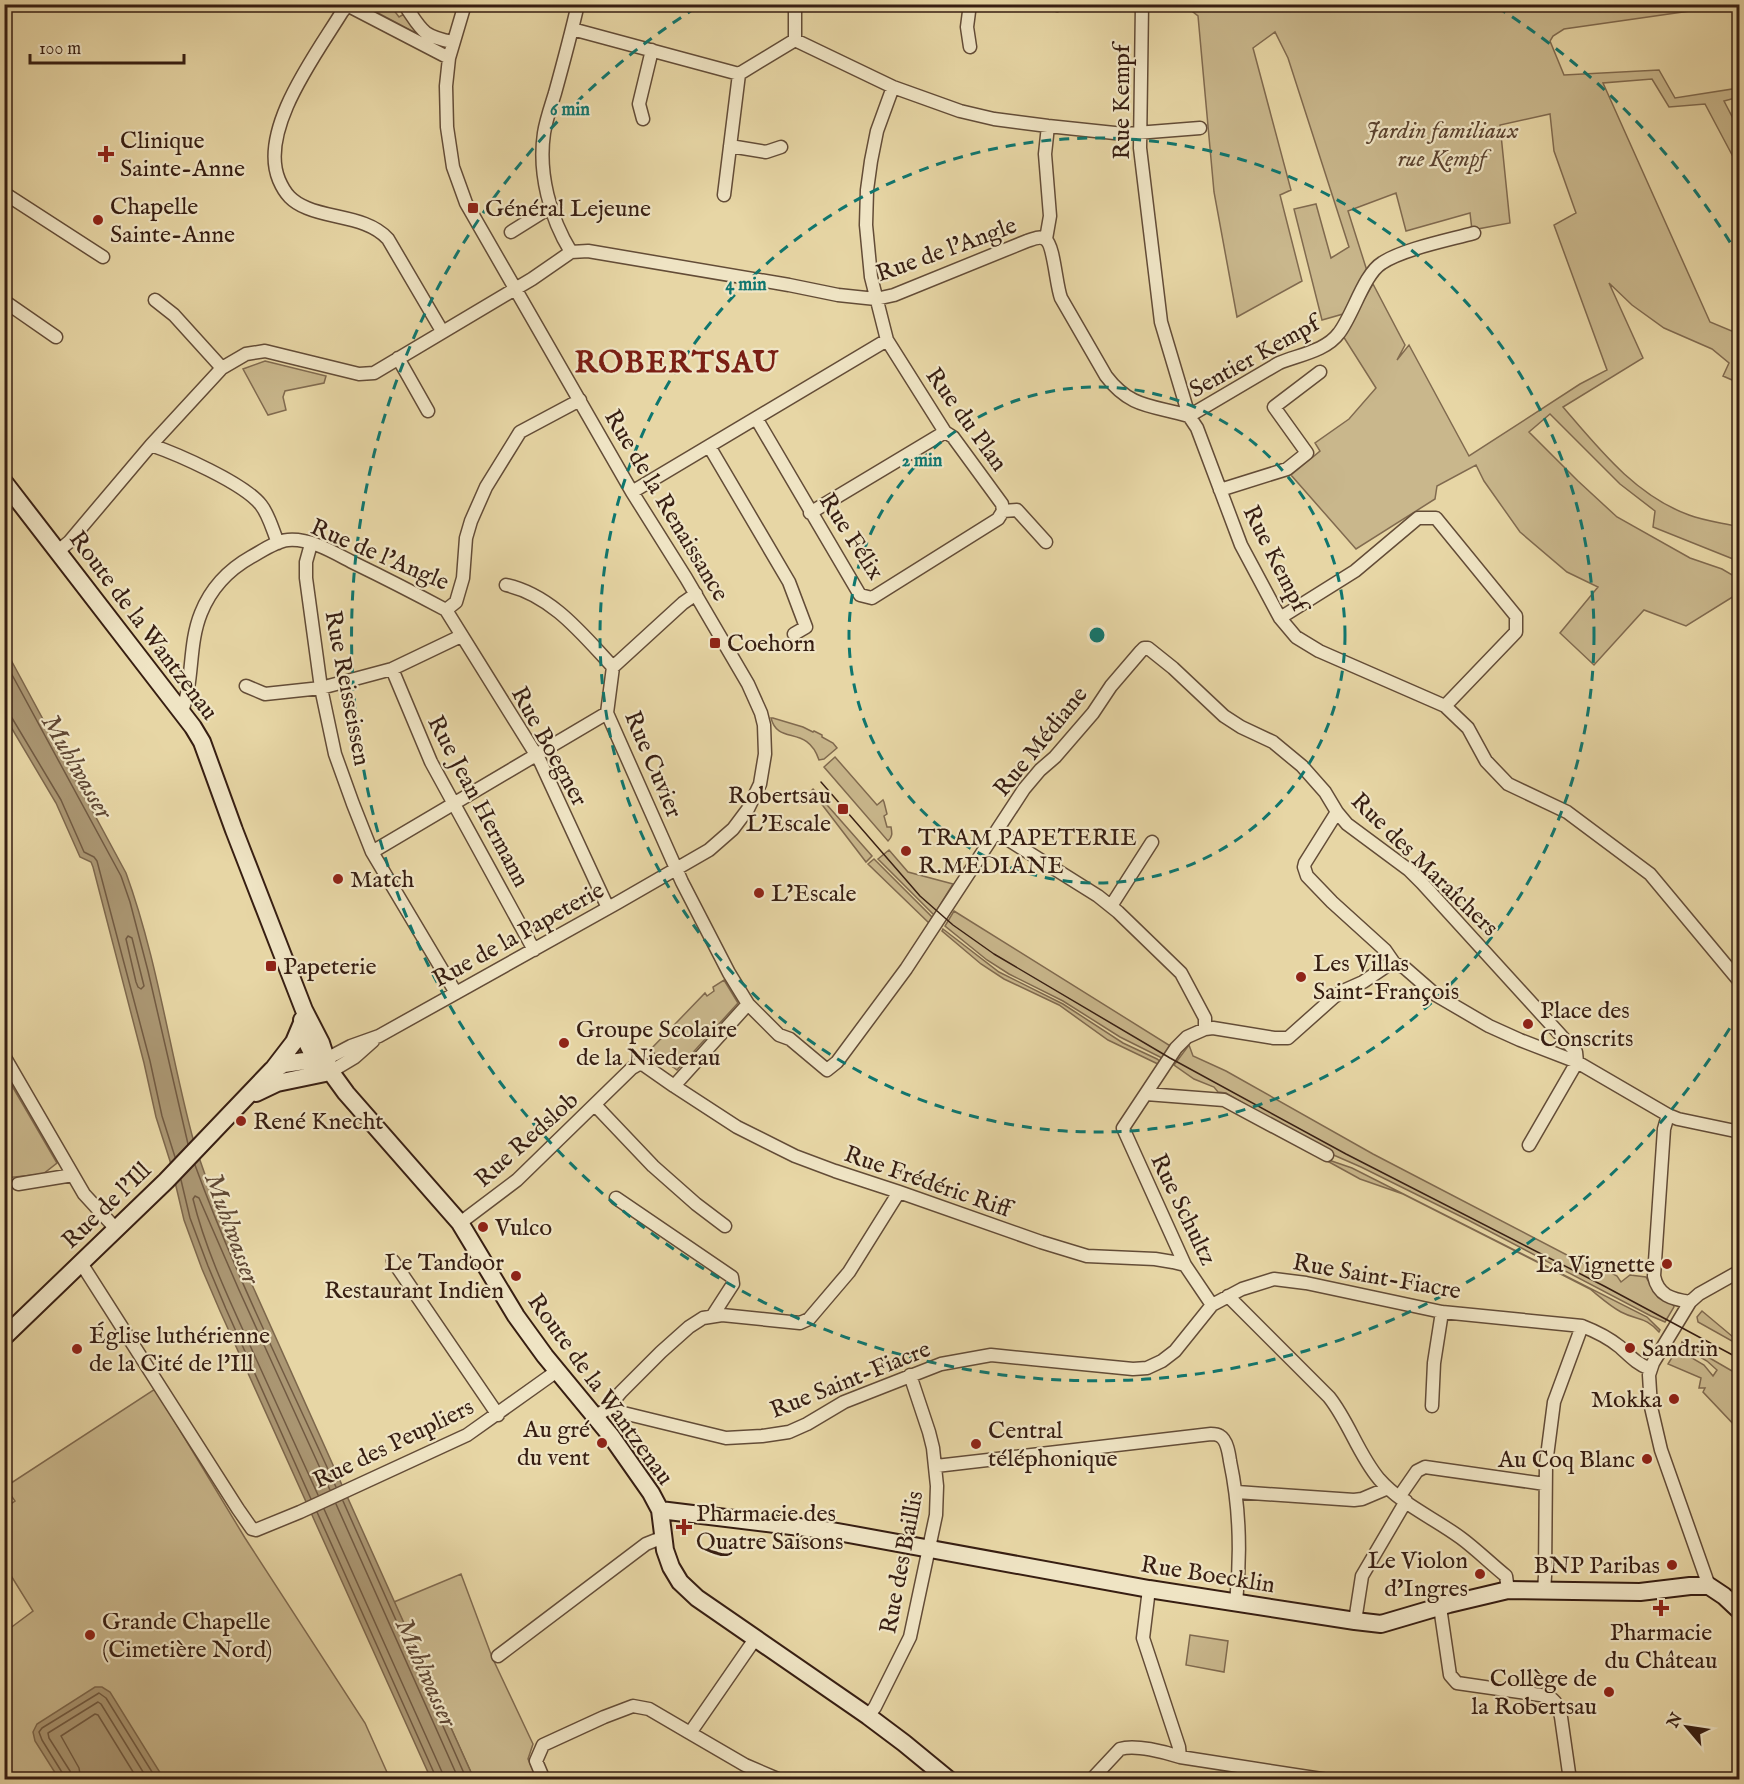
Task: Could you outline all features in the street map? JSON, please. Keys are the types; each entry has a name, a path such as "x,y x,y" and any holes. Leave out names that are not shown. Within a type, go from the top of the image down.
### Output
{"main road":[{"name":"Route de la Wantzenau","path":"4,482 118,632 182,711 202,742 303,1016 308,1043 340,1087 460,1223 516,1316 557,1371 602,1413 660,1510 665,1550 680,1582 697,1598 868,1716 949,1779"},
{"name":"Rue de l'Ill","path":"4,1337 166,1181 272,1070 294,1042 303,1016"},
{"name":"Rue de l'Ill","path":"272,1070 284,1064 324,1064"},
{"name":"Rue de l'Ill","path":"238,1105 252,1095 277,1083 324,1064"},
{"path":"324,1064 321,1078 340,1087"},
{"name":"Rue Boecklin","path":"660,1510 832,1531 1149,1589 1355,1622 1381,1624 1440,1606 1508,1590 1640,1592 1709,1586"},
{"path":"1709,1586 1740,1611"}],"street":[{"path":"404,4 427,35 453,42"},
{"name":"Rue de la Renaissance","path":"465,4 449,58 446,86 447,127 453,167 466,203 632,492 696,594 756,700 764,725 765,754 760,784 748,809 721,840 677,869"},
{"path":"58,552 222,368 246,354 265,351 359,374 374,373 515,289 571,252 561,236 543,174 544,133 578,4"},
{"path":"795,4 795,40"},
{"path":"970,4 967,27 970,47"},
{"name":"Rue Kempf","path":"1142,4 1139,134 1161,322 1189,416 1197,428 1241,545 1280,618 1296,637 1319,651 1444,706 1468,728 1486,760 1508,784 1567,812 1650,874 1740,982"},
{"path":"441,332 388,239 381,231 299,205 287,195 274,162 279,128 286,109 346,5 449,58"},
{"path":"572,30 739,74 795,40"},
{"path":"795,40 893,87 960,111 994,119 1139,134 1200,128"},
{"path":"643,119 639,104 652,50"},
{"path":"724,195 739,74"},
{"name":"Rue du Plan","path":"893,87 877,131 867,190 866,225 871,277 876,299 887,340 945,432 953,437 1002,504 1003,511"},
{"name":"Rue de l'Angle","path":"1047,126 1045,154 1050,216 1046,239 1050,246 1061,298 1114,386 1128,398 1140,404 1189,416"},
{"path":"730,146 766,152 782,147"},
{"path":"4,193 103,258"},
{"path":"511,232 551,207"},
{"name":"Sentier Kempf","path":"1189,416 1279,363 1311,352 1339,334 1367,282 1380,264 1396,256 1474,233"},
{"name":"Rue de l'Angle","path":"571,252 588,251 838,295 876,299 894,295 1027,241 1040,237 1046,239"},
{"path":"155,300 174,315 222,368"},
{"path":"4,301 56,337"},
{"path":"632,492 887,340"},
{"path":"398,358 428,411"},
{"name":"Sentier Kempf","path":"1220,490 1287,469 1312,449 1274,407 1320,372"},
{"name":"Rue de l'Angle","path":"182,711 189,690 197,624 206,601 220,580 233,569 248,558 278,543 301,540 385,578 446,610 456,602 463,578 466,538 471,521 486,487 520,432 580,400"},
{"name":"Rue Félix","path":"756,418 860,595 872,598 998,519 1003,511"},
{"path":"810,513 945,432"},
{"path":"151,445 230,481 256,499 262,506 278,543"},
{"path":"709,446 789,582 806,627 794,634"},
{"path":"1003,511 1017,510 1046,542"},
{"path":"1280,618 1355,571 1418,518 1436,518 1516,615 1516,632 1444,706"},
{"name":"Rue Reisseissen","path":"311,544 306,562 306,578 321,688 334,754 372,852 456,993"},
{"path":"506,585 520,588 552,607 570,622 613,668 683,603 696,594"},
{"name":"Rue Boegner","path":"446,610 536,754 608,908"},
{"path":"246,686 265,694 321,688 393,669 461,636"},
{"name":"Rue des Maraîchers","path":"1144,648 1152,650 1224,716 1273,742 1302,766 1321,786 1347,824 1409,870 1422,883 1576,1052 1577,1062 1668,1115 1740,1132"},
{"name":"Rue Médiane","path":"827,1070 837,1062 906,969 1024,789 1093,713 1111,686 1144,648"},
{"name":"Rue Cuvier","path":"613,668 607,713 677,869 729,973 748,1004 779,1035 790,1039 827,1070"},
{"name":"Rue Jean Hermann","path":"393,669 431,762 534,950"},
{"path":"372,852 607,713"},
{"path":"1337,812 1305,863 1307,876 1385,950 1394,963 1405,968 1436,995 1489,1026 1577,1062 1529,1146"},
{"path":"996,832 1111,906 1181,973 1204,1018 1205,1029"},
{"path":"1111,906 1152,842"},
{"name":"Rue de la Papeterie","path":"324,1064 362,1052 379,1036 677,869"},
{"path":"1327,1155 1224,1100 1146,1094 1176,1048 1187,1037 1213,1028 1274,1038 1288,1038 1334,997 1363,982 1386,965 1394,963"},
{"path":"674,1086 748,1004"},
{"path":"4,1056 84,1194 116,1229"},
{"name":"Rue Redslob","path":"460,1223 517,1180 632,1068 639,1064 644,1065 674,1086"},
{"name":"Rue Frédéric Riff","path":"674,1086 737,1127 795,1156 835,1172 1086,1256 1155,1259 1185,1265"},
{"name":"Rue Schultz","path":"1146,1094 1123,1128 1185,1265 1212,1305"},
{"path":"595,1105 653,1166 725,1226"},
{"path":"1668,1115 1664,1129 1654,1276 1660,1291 1674,1299 1690,1302"},
{"path":"18,1184 73,1175"},
{"path":"602,1413 661,1352 689,1327 703,1318 714,1315 758,1317 791,1323 804,1322 809,1319 849,1272 899,1192"},
{"path":"616,1198 732,1277 733,1284 714,1315"},
{"path":"393,1261 498,1415"},
{"name":"Rue des Peupliers","path":"81,1263 238,1509 252,1529 256,1530 467,1435 557,1371"},
{"path":"1709,1586 1661,1450 1651,1407 1649,1375 1650,1369 1690,1302 1740,1271"},
{"name":"Rue Saint-Fiacre","path":"602,1413 726,1438 762,1436 789,1432 844,1402 941,1364 992,1355 1133,1369 1147,1368 1162,1361 1175,1351 1212,1305 1228,1296 1267,1281 1291,1280 1442,1312 1582,1326 1596,1331 1618,1345 1640,1365 1650,1369"},
{"path":"1228,1296 1329,1397 1372,1470 1388,1488 1461,1538 1506,1576 1508,1590"},
{"path":"1432,1406 1434,1364 1442,1312"},
{"path":"1544,1591 1546,1464 1554,1402 1582,1326"},
{"name":"Rue des Baillis","path":"868,1716 875,1707 910,1637 930,1548 937,1502 936,1466 929,1432 910,1375"},
{"path":"936,1466 1218,1434 1225,1441 1236,1492 1239,1527 1236,1603"},
{"path":"1355,1622 1362,1576 1417,1471 1425,1467 1545,1484"},
{"path":"1236,1492 1354,1500 1388,1488"},
{"path":"498,1656 646,1544 664,1540"},
{"path":"1149,1589 1143,1638 1179,1747 1180,1757"},
{"path":"1440,1606 1450,1675 1457,1683 1554,1699 1561,1717 1570,1779"},
{"path":"690,1733 756,1639"},
{"path":"544,1779 536,1761 543,1745 633,1706 649,1709 745,1765 780,1779"},
{"path":"1091,1779 1120,1749 1126,1747 1328,1779"}],"green space":[{"path":"363,5 390,5 399,17 404,14 424,39 417,38 414,32"},
{"name":"Jardin familiaux rue Kempf","path":"1184,5 1732,5 1564,29 1553,36 1550,41 1564,75 1659,70 1675,98 1739,88 1739,97 1724,101 1739,130 1739,168 1705,104 1669,107 1652,79 1603,83 1710,322 1739,334 1739,383 1723,376 1729,363 1712,349 1664,328 1632,305 1609,283 1643,358 1563,407 1620,470 1652,496 1689,515 1739,527 1739,593 1686,626 1644,610 1594,665 1560,633 1598,587 1567,572 1520,532 1484,481 1476,465 1437,486 1435,499 1356,549 1291,475 1320,451 1315,443 1349,419 1376,388 1343,336 1373,284 1405,345 1397,360 1409,345 1469,456 1580,384 1607,370 1554,225 1576,213 1554,151 1550,114 1500,125 1510,223 1472,230 1470,213 1406,231 1396,193 1348,211 1368,274 1343,314 1322,320 1294,209 1316,204 1331,258 1349,247 1288,58 1275,32 1253,48 1291,190 1280,195 1302,281 1237,317 1214,192 1198,16","holes":["1550,414 1620,484 1655,511 1653,527 1738,561 1732,575 1722,569 1690,558 1617,517 1529,432"]},
{"path":"265,361 326,376 324,383 285,391 283,397 286,410 268,415 243,369"},
{"path":"771,718 814,731 837,748 824,759 819,760 814,749 807,742 780,731"},
{"path":"835,757 877,805 883,800 887,814 884,816 887,827 891,827 892,831 888,841 824,767"},
{"path":"813,789 872,856 866,862 817,798"},
{"path":"889,850 908,872 953,884 934,915 878,859"},
{"path":"874,859 932,917 929,923 868,864"},
{"path":"954,911 1172,1047 1164,1059 1120,1037 1063,1001 1009,974 987,960 945,926"},
{"path":"943,929 999,972 1063,1004 1123,1043 1162,1063 1160,1065 1108,1040 1059,1005 1004,979 981,964 942,931"},
{"path":"724,980 738,1003 677,1070 650,1050 705,993 707,996 714,991 713,987"},
{"path":"1189,1045 1193,1056 1226,1071 1373,1154 1588,1266 1602,1271 1604,1269 1617,1276 1621,1282 1630,1275 1646,1277 1655,1292 1673,1303 1674,1307 1665,1322 1651,1316 1468,1220 1329,1153 1226,1093 1218,1092 1214,1087 1194,1079 1174,1065"},
{"path":"4,1072 57,1163 43,1174 5,1178"},
{"path":"1320,1157 1352,1168 1647,1317 1660,1330 1659,1332 1645,1321 1617,1310 1590,1289 1403,1194 1360,1179"},
{"path":"1702,1311 1739,1342 1739,1345 1698,1322 1697,1317"},
{"path":"1682,1342 1739,1375 1739,1430 1703,1392 1705,1388 1699,1388 1701,1378 1668,1364 1677,1349 1704,1365 1713,1376 1717,1370 1707,1361 1681,1346"},
{"path":"155,1389 245,1538 365,1723 390,1779 5,1779 5,1632 33,1611 5,1566 5,1508 15,1501 5,1487"},
{"path":"461,1574 492,1657 533,1744 528,1759 537,1779 474,1779 394,1602"},
{"path":"1190,1635 1228,1641 1224,1672 1186,1665"}],"water":[{"path":"4,647 126,873 146,938 192,1135 214,1200 474,1779 431,1779 202,1269 184,1220 170,1161 156,1117 93,867 91,862 80,857 56,803 5,717"},
{"path":"95,1687 102,1687 110,1692 164,1779 59,1779 35,1741 33,1732 37,1724"}],"tram line":[{"path":"821,782 920,896 953,925 994,954 1170,1058 1346,1154 1604,1286 1740,1359"}],"place":[{"name":"Clinique Sainte-Anne","path":"106,154"},
{"name":"Général Lejeune","path":"473,208"},
{"name":"Chapelle Sainte-Anne","path":"98,220"},
{"name":"Coehorn","path":"715,643"},
{"name":"Robertsau L'Escale","path":"843,809"},
{"name":"TRAM PAPETERIE R.MEDIANE","path":"906,851"},
{"name":"Match","path":"338,879"},
{"name":"L’Escale","path":"759,893"},
{"name":"Papeterie","path":"271,966"},
{"name":"Les Villas Saint-François","path":"1301,977"},
{"name":"Place des Conscrits","path":"1528,1024"},
{"name":"Groupe Scolaire de la Niederau","path":"564,1043"},
{"name":"René Knecht","path":"241,1121"},
{"name":"Vulco","path":"483,1227"},
{"name":"La Vignette","path":"1667,1264"},
{"name":"Le Tandoor Restaurant Indien","path":"516,1276"},
{"name":"Sandrin","path":"1630,1348"},
{"name":"Église luthérienne de la Cité de l'Ill","path":"77,1349"},
{"name":"Mokka","path":"1674,1399"},
{"name":"Au gré du vent","path":"602,1443"},
{"name":"Central téléphonique","path":"976,1444"},
{"name":"Au Coq Blanc","path":"1647,1459"},
{"name":"Pharmacie des Quatre Saisons","path":"684,1527"},
{"name":"BNP Paribas","path":"1672,1565"},
{"name":"Le Violon d'Ingres","path":"1480,1574"},
{"name":"Pharmacie du Château","path":"1661,1608"},
{"name":"Grande Chapelle (Cimetière Nord)","path":"90,1635"},
{"name":"Collège de la Robertsau","path":"1609,1692"}],"district":[{"name":"ROBERTSAU","path":"677,362"}],"water label":[{"name":"Muhlwasser","path":"78,766"},
{"name":"Muhlwasser","path":"233,1228"},
{"name":"Muhlwasser","path":"427,1672"}]}
